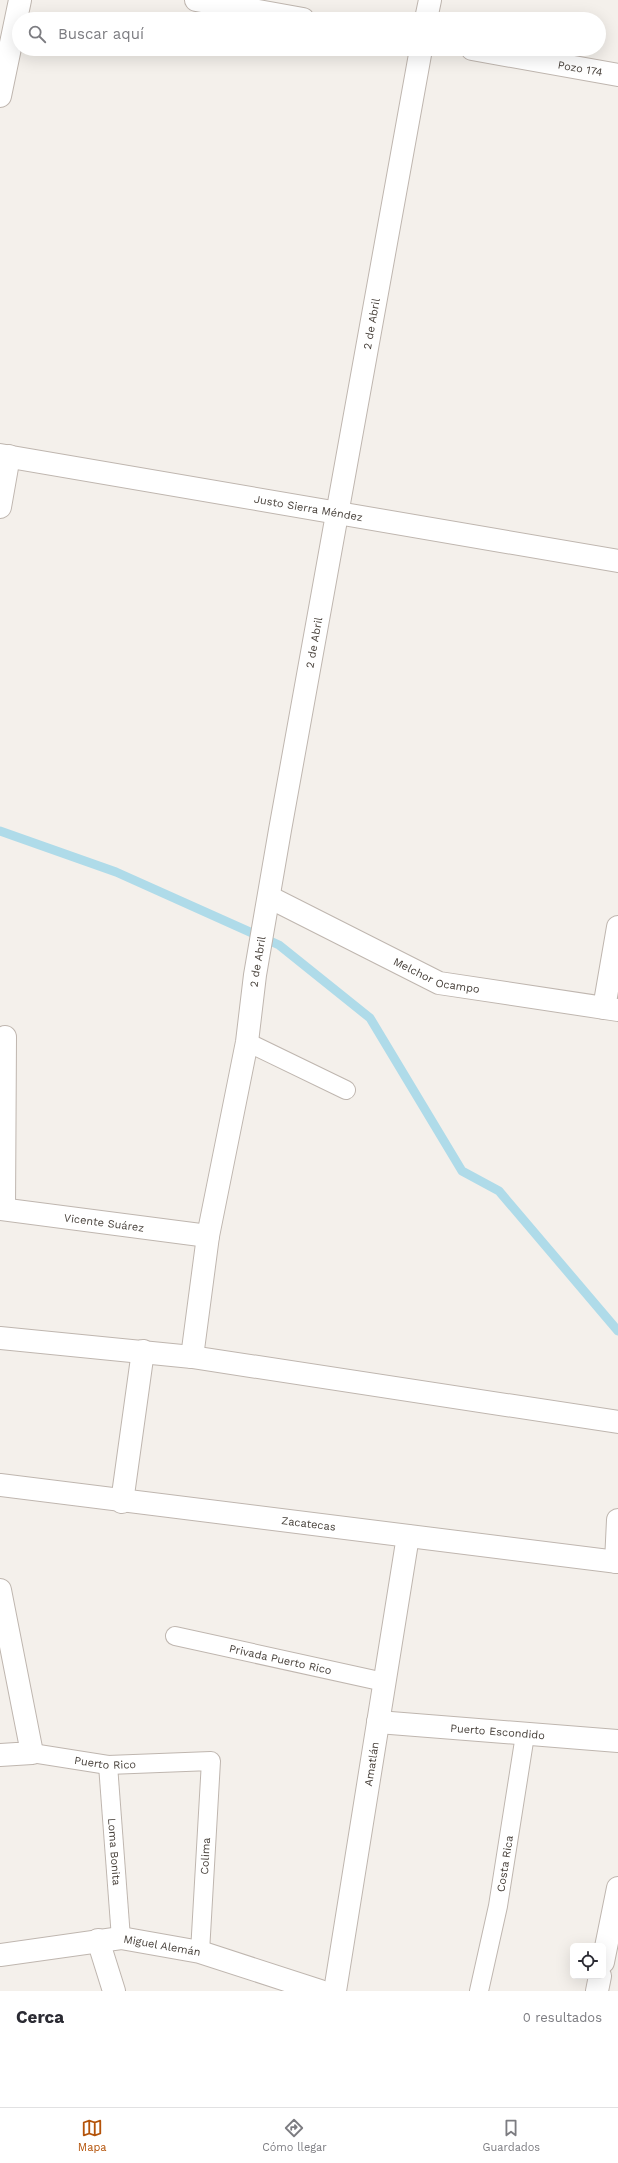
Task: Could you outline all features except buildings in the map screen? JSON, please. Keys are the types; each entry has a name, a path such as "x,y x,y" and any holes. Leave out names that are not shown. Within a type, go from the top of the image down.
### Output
{"street":[{"path":"18,12 20,0"},
{"path":"196,0 264,12"},
{"path":"427,12 430,0"},
{"path":"0,96 12,38"},
{"name":"2 de Abril","path":"192,1357 208,1236 247,1042 255,975 420,56"},
{"name":"Pozo 174","path":"511,56 618,75"},
{"path":"0,507 4,455"},
{"name":"Justo Sierra Méndez","path":"4,455 618,561"},
{"name":"Melchor Ocampo","path":"268,906 439,983 611,1009"},
{"path":"611,1009 618,927"},
{"path":"2,1209 5,1037"},
{"name":"Vicente Suárez","path":"2,1209 208,1236"},
{"path":"0,1338 192,1357 618,1422"},
{"path":"122,1502 143,1351"},
{"name":"Zacatecas","path":"0,1485 122,1502 617,1562"},
{"path":"617,1562 618,1520"},
{"name":"Amatlán","path":"335,1991 408,1536"},
{"path":"0,1590 32,1753"},
{"name":"Puerto Escondido","path":"378,1722 525,1735 618,1741"},
{"name":"Puerto Rico","path":"0,1755 32,1753"},
{"path":"606,1947 618,1888"},
{"name":"Miguel Alemán","path":"0,1955 98,1940 121,1938 200,1952 320,1991"},
{"path":"98,1940 114,1991"},
{"path":"597,1991 599,1979"}],"lane":[{"path":"247,1042 346,1090"},
{"name":"Privada Puerto Rico","path":"176,1636 384,1682"},
{"name":"Costa Rica","path":"479,1991 498,1906 525,1735"},
{"name":"Puerto Rico","path":"32,1753 108,1765 211,1761"},
{"name":"Colima","path":"200,1952 211,1761"},
{"name":"Loma Bonita","path":"108,1765 121,1938"}],"waterway":[{"path":"0,831 116,872 279,945 370,1018 462,1171 499,1191 618,1331"}]}
